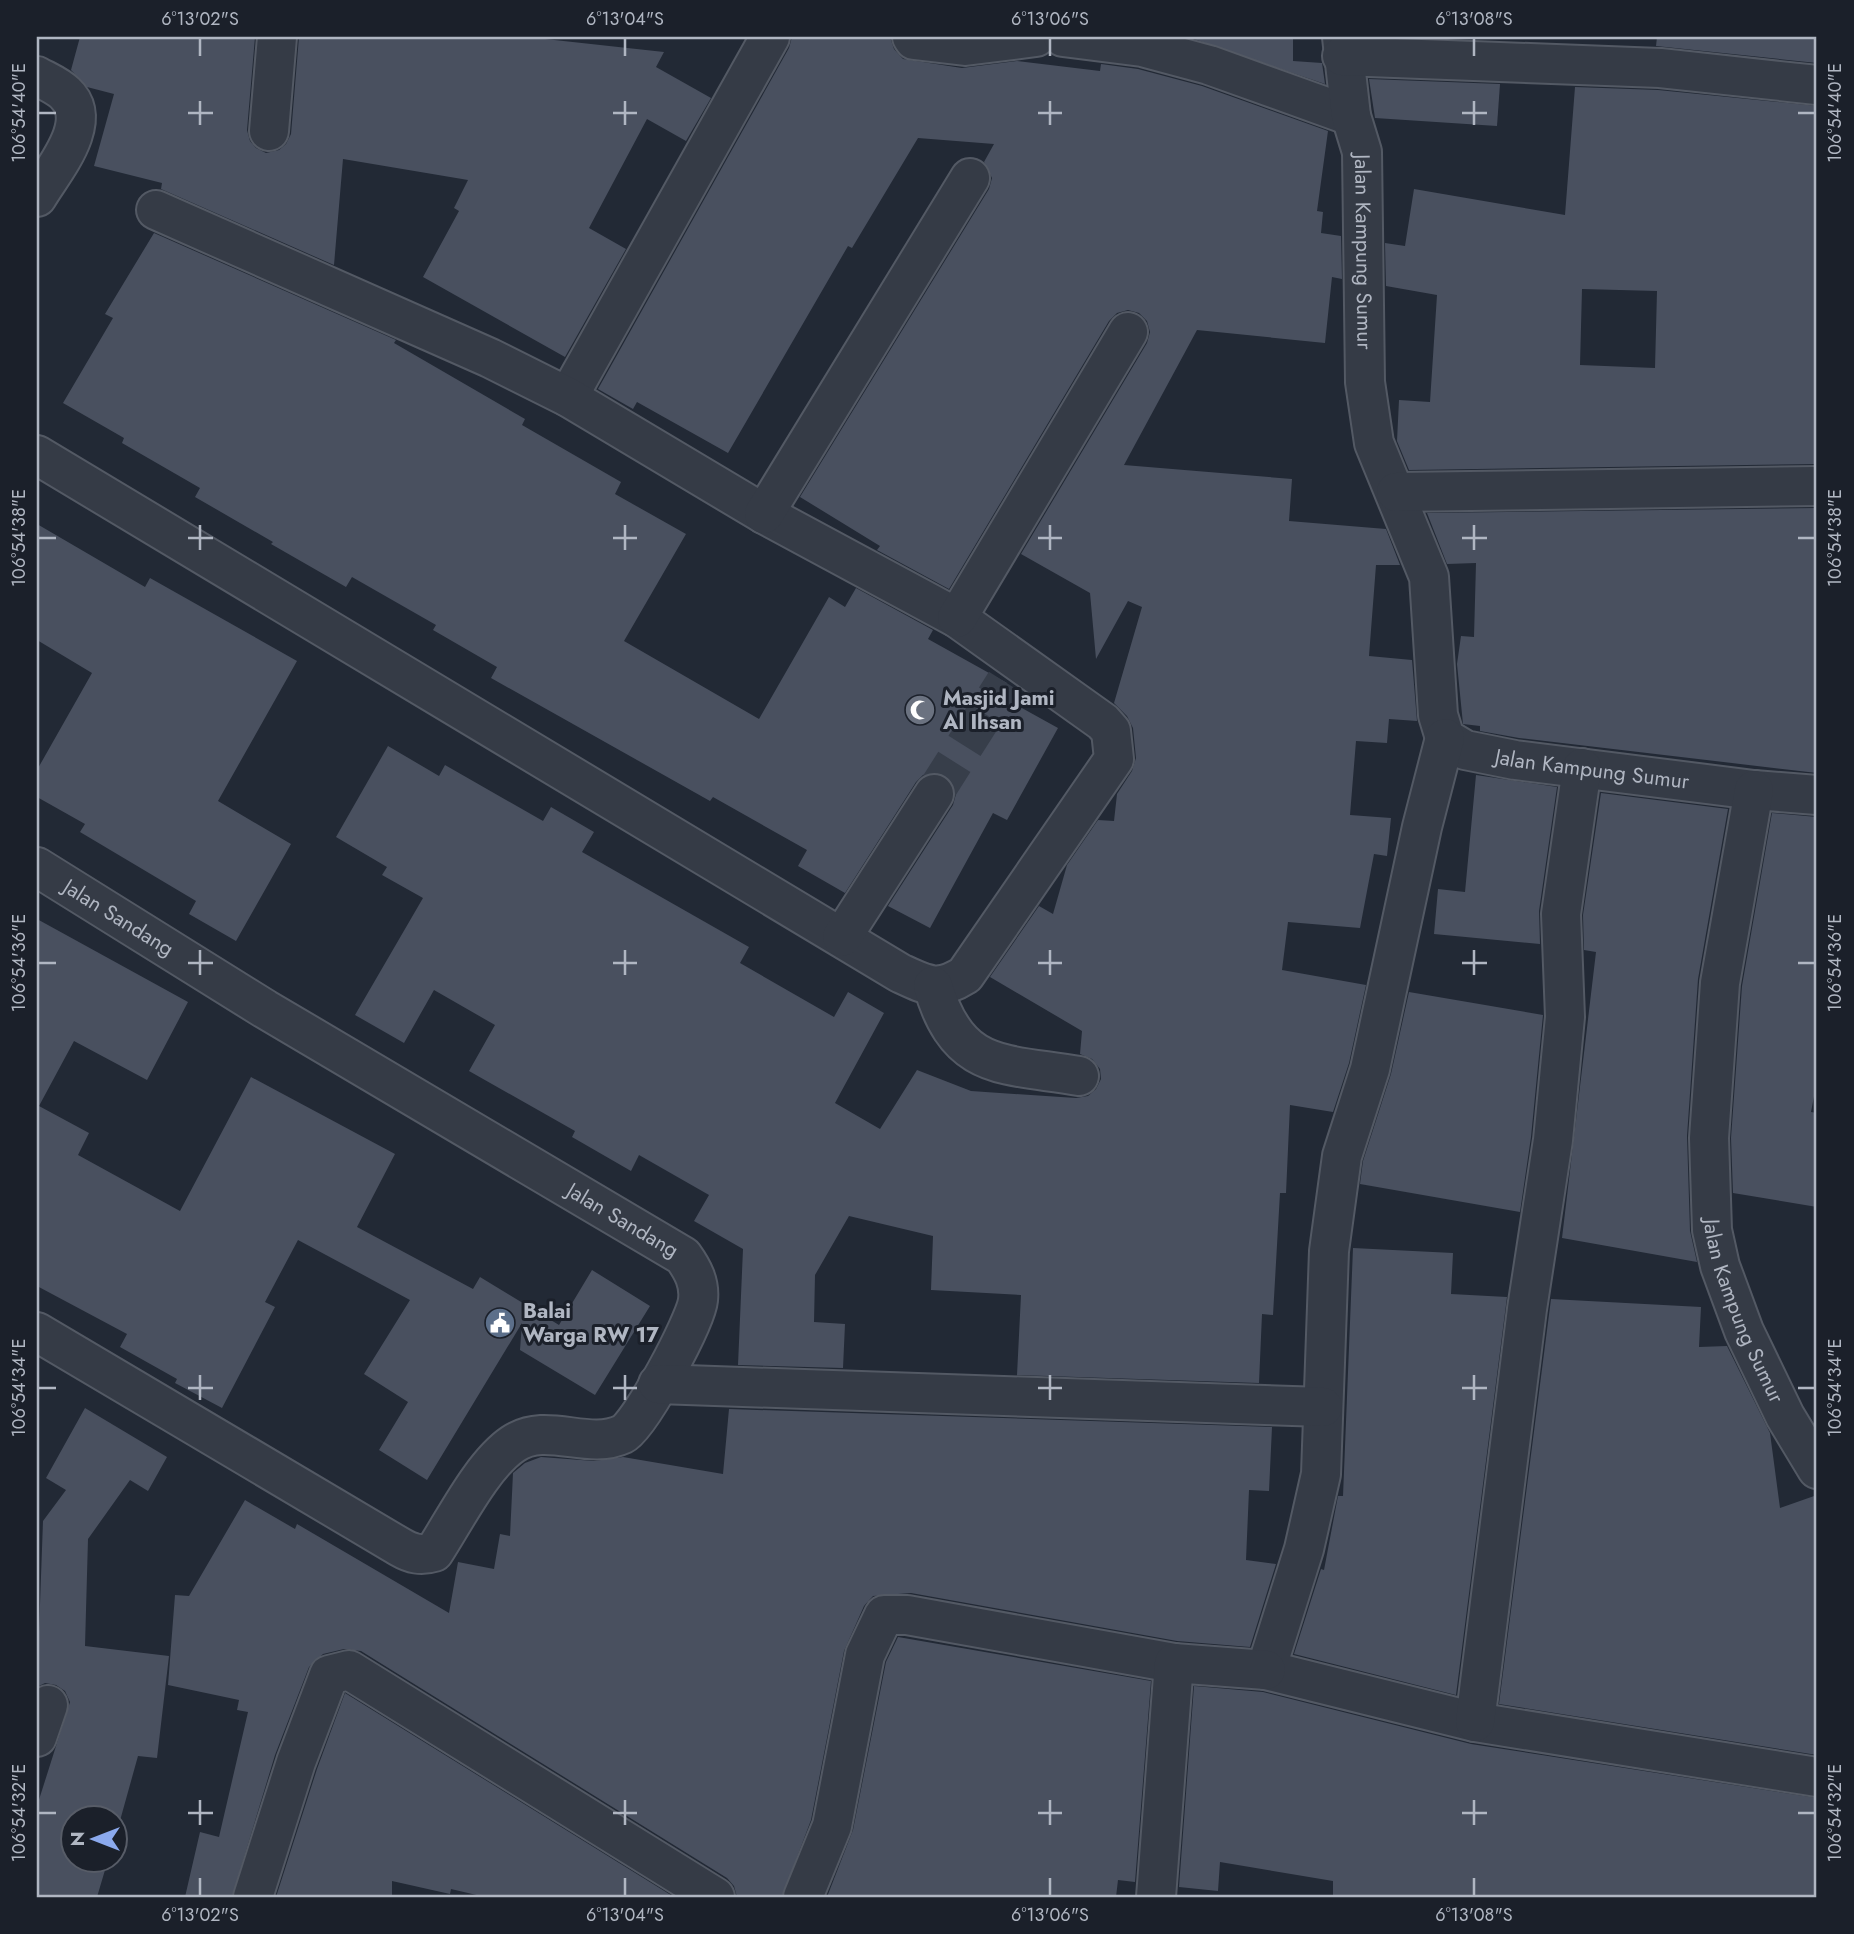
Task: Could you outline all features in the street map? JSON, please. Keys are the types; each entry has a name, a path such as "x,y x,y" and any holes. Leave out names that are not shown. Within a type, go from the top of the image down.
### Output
{"street":[{"path":"269,131 277,37"},
{"path":"568,397 770,37"},
{"path":"912,37 914,40 965,46 1036,37"},
{"path":"1063,37 1142,47 1209,65 1352,116"},
{"path":"1342,46 1660,68 1817,85"},
{"name":"Jalan Kampung Sumur","path":"1342,46 1352,116 1362,152 1365,198 1365,382 1374,443 1429,577 1438,715 1446,738 1465,750 1485,755 1754,790 1720,983 1709,1138 1712,1230 1720,1266 1744,1331 1785,1416 1816,1465"},
{"path":"37,76 66,94 76,112 73,136 37,197"},
{"path":"764,514 970,178"},
{"path":"37,455 900,973 933,986 948,986 965,975 1114,759 1111,731 1103,722 1012,672 957,618 764,514 568,397 490,358 156,210"},
{"path":"957,618 1128,332"},
{"path":"1396,492 1817,486"},
{"path":"1266,1670 1304,1549 1321,1475 1329,1251 1342,1156 1370,1069 1422,827 1446,738"},
{"path":"1475,1722 1527,1309 1553,1140 1565,1017 1561,914 1581,768"},
{"path":"1754,790 1817,794"},
{"path":"842,937 934,794"},
{"name":"Jalan Sandang","path":"37,867 265,1009 683,1256 693,1270 699,1290 698,1304 673,1361 626,1433 608,1439 589,1440 534,1435 514,1444 497,1459 434,1552 425,1555 411,1553 400,1547 37,1332"},
{"path":"933,986 940,1012 954,1036 986,1061 1079,1076"},
{"path":"658,1384 1323,1407"},
{"path":"803,1897 832,1826 865,1655 884,1615 906,1615 1174,1663 1266,1670 1475,1722 1817,1777"},
{"path":"1156,1897 1174,1663"},
{"path":"253,1897 296,1762 330,1675 349,1670 715,1897"}],"building":[{"path":"80,37 255,37 247,130 250,141 266,153 279,150 291,134 299,37 527,37 664,52 656,67 711,98 686,141 647,119 589,228 626,249 565,357 423,277 459,211 454,208 468,180 343,159 334,265 161,189 162,183 94,166 114,94 87,87 71,70"},
{"path":"792,37 890,37 894,49 903,59 962,68 1017,61 1100,71 1101,64 1138,69 1202,86 1328,131 1317,211 1323,212 1321,233 1341,236 1342,279 1332,277 1325,343 1197,330 1124,465 1292,479 1289,521 1386,529 1400,565 1376,565 1369,656 1412,660 1417,721 1389,719 1387,743 1356,741 1350,815 1391,818 1387,856 1374,854 1360,928 1288,922 1282,970 1366,985 1349,1063 1333,1112 1290,1105 1286,1193 1280,1193 1273,1315 1262,1314 1259,1383 1017,1375 1021,1295 931,1290 933,1236 849,1216 815,1275 814,1322 845,1324 843,1368 738,1365 743,1249 694,1221 709,1195 639,1155 631,1171 572,1137 575,1131 469,1071 495,1025 434,990 404,1043 355,1015 423,898 382,875 387,867 336,837 388,746 439,776 445,765 543,821 551,807 594,832 582,852 749,947 740,963 834,1017 848,992 884,1013 835,1103 880,1129 917,1070 971,1091 1076,1098 1088,1096 1096,1089 1101,1079 1100,1069 1092,1059 1080,1054 1082,1031 990,977 1039,906 1053,914 1067,865 1098,820 1114,821 1117,794 1132,771 1136,758 1133,728 1127,716 1114,703 1142,607 1128,601 1096,659 1090,593 1021,554 1147,343 1150,332 1147,321 1139,313 1128,310 1117,313 1109,321 949,589 877,550 880,546 800,497 989,189 992,178 984,162 994,144 918,138 852,248 848,246 728,453 637,402 633,409 598,389 789,48"},
{"path":"1188,37 1293,37 1293,61 1322,63 1325,84"},
{"path":"1657,37 1817,37 1817,63 1656,46"},
{"path":"1369,79 1500,84 1497,126 1375,118"},
{"path":"1575,87 1658,90 1817,106 1817,464 1409,470 1397,441 1399,400 1430,402 1437,295 1386,286 1385,243 1405,246 1414,189 1565,215","holes":["1582,289 1657,291 1655,368 1580,365"]},
{"path":"154,233 396,340 394,343 525,419 522,425 621,482 615,494 686,534 624,641 759,719 829,597 845,607 856,588 933,630 928,639 1007,683 1000,696 1058,728 1007,820 993,813 930,928 888,906 953,805 956,794 954,785 945,775 934,772 923,775 916,782 845,893 798,866 807,850 713,797 710,801 491,678 497,667 433,630 436,625 352,577 346,587 271,544 273,542 195,497 200,488 122,443 124,438 63,403 113,318 105,314"},
{"path":"1817,508 1817,773 1519,738 1480,731 1480,726 1463,724 1457,664 1461,636 1474,637 1476,563 1447,564 1427,513"},
{"path":"37,524 145,587 150,578 297,661 218,801 291,844 236,941 189,914 196,901 80,832 85,824 37,797 37,770 92,673 37,640"},
{"path":"1476,775 1557,787 1539,911 1540,944 1434,934 1438,889 1465,892"},
{"path":"1601,793 1728,809 1698,979 1687,1136 1690,1231 1697,1262 1562,1238 1596,952 1584,950 1583,915"},
{"path":"1772,813 1817,817 1817,1081 1811,1112 1817,1113 1817,1207 1733,1193 1731,1138 1742,986"},
{"path":"37,919 188,1002 147,1080 74,1041 39,1106 89,1133 78,1155 180,1211 251,1077 395,1154 357,1227 473,1289 480,1277 559,1325 592,1270 650,1306 595,1395 520,1350 522,1323 427,1480 379,1450 408,1402 364,1374 410,1300 298,1240 265,1302 275,1307 222,1408 175,1383 177,1379 120,1347 127,1334 37,1286"},
{"path":"1409,992 1543,1015 1531,1137 1520,1212 1360,1184 1363,1161 1391,1074"},
{"path":"1353,1248 1453,1253 1451,1294 1507,1297 1456,1695 1294,1654 1321,1569 1324,1570 1338,1496 1343,1496"},
{"path":"1551,1299 1701,1307 1699,1347 1727,1346 1770,1433 1780,1508 1817,1495 1817,1755 1499,1704"},
{"path":"85,1408 167,1457 148,1491 130,1480 88,1539 85,1646 169,1656 157,1758 138,1756 125,1804 60,1804 60,1874 104,1874 97,1897 37,1897 37,1806 70,1702 65,1691 56,1685 45,1683 37,1687 43,1521 66,1490 46,1478"},
{"path":"729,1409 1272,1427 1269,1491 1249,1490 1246,1560 1276,1564 1250,1647 1177,1641 911,1593 873,1596 864,1606 844,1651 811,1820 782,1897 737,1897 734,1886 727,1878 361,1651 344,1649 323,1654 309,1667 275,1755 232,1897 185,1897 200,1832 219,1837 248,1712 237,1710 239,1700 168,1685 175,1595 189,1596 245,1500 295,1529 297,1524 449,1613 458,1562 494,1569 500,1534 510,1536 513,1473 525,1463 541,1457 594,1461 623,1457 723,1474"},
{"path":"898,1637 1151,1681 1135,1882 1118,1880 1116,1897 827,1897 853,1830 886,1662"},
{"path":"1194,1686 1263,1692 1471,1744 1817,1798 1817,1897 1333,1897 1333,1881 1220,1862 1218,1891 1179,1887"},
{"path":"345,1693 674,1897 485,1897 451,1889 450,1894 392,1881 392,1897 276,1897 317,1769"}],"tunnel":[{"path":"934,794 1005,682"}],"place":[{"name":"Masjid Jami Al Ihsan","path":"920,710"},
{"name":"Balai Warga RW 17","path":"500,1323"}]}
